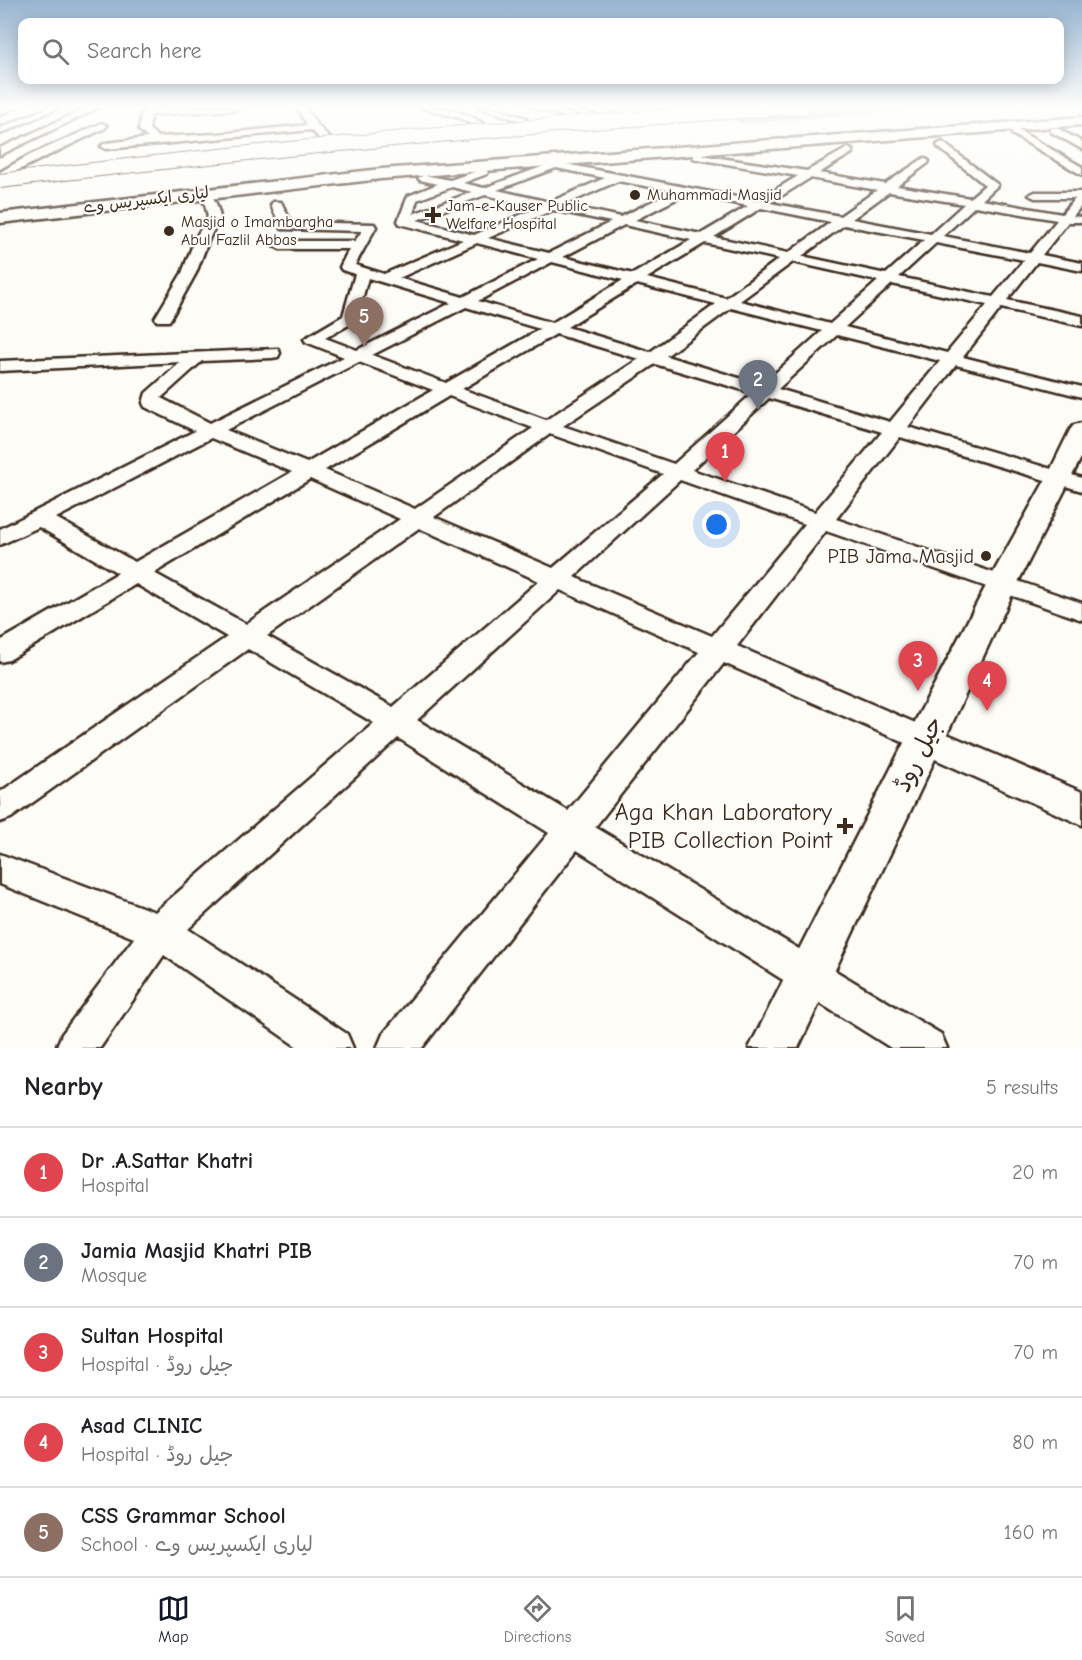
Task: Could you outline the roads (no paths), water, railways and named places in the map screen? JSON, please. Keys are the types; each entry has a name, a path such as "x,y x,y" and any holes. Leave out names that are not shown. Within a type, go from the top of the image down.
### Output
{"highway":[{"name":"لیاری ایکسپریس وے","path":"0,178 210,156"},
{"name":"لیاری ایکسپریس وے","path":"0,218 203,193 422,171 621,156"}],"street":[{"path":"0,178 37,156"},
{"path":"113,156 116,160"},
{"path":"697,156 1074,219"},
{"path":"737,163 752,156"},
{"path":"0,653 554,328 840,156"},
{"path":"76,1048 160,931 677,472 992,185 956,156"},
{"path":"1055,156 1082,172"},
{"path":"0,157 32,158"},
{"path":"0,809 548,427 652,358 924,161"},
{"path":"404,221 555,165 1082,267"},
{"path":"404,221 412,198 483,172"},
{"path":"386,278 617,177"},
{"path":"424,178 1082,321"},
{"path":"0,538 684,190"},
{"path":"163,318 189,273 202,238 214,217 212,204 203,193"},
{"path":"397,1048 1033,258 1074,219 1082,196 1035,195"},
{"path":"277,205 286,226 370,227 364,240 353,249 347,267 1071,482"},
{"path":"404,221 1082,392"},
{"path":"280,245 358,245"},
{"path":"363,271 350,318 312,339 548,427 1082,612"},
{"path":"0,366 272,353"},
{"path":"198,356 151,400 167,411 211,431 418,518 1082,808"},
{"name":"جیل روڈ","path":"773,1048 810,978 924,739 1002,584 1071,482 1082,430"},
{"path":"40,518 396,722 927,1048"},
{"path":"0,869 160,931 333,1048"}],"place":[{"name":"Muhammadi Masjid","path":"635,195"},
{"name":"Jam-e-Kauser Public Welfare Hospital","path":"433,215"},
{"name":"Masjid o Imambargha Abul Fazlil Abbas","path":"169,231"},
{"name":"CSS Grammar School","path":"364,347"},
{"name":"Jamia Masjid Khatri PIB","path":"758,410"},
{"name":"Dr .A.Sattar Khatri","path":"725,482"},
{"name":"PIB Jama Masjid","path":"986,556"},
{"name":"Sultan Hospital","path":"918,691"},
{"name":"Asad CLINIC","path":"987,711"},
{"name":"Aga Khan Laboratory PIB Collection Point","path":"845,826"}]}
